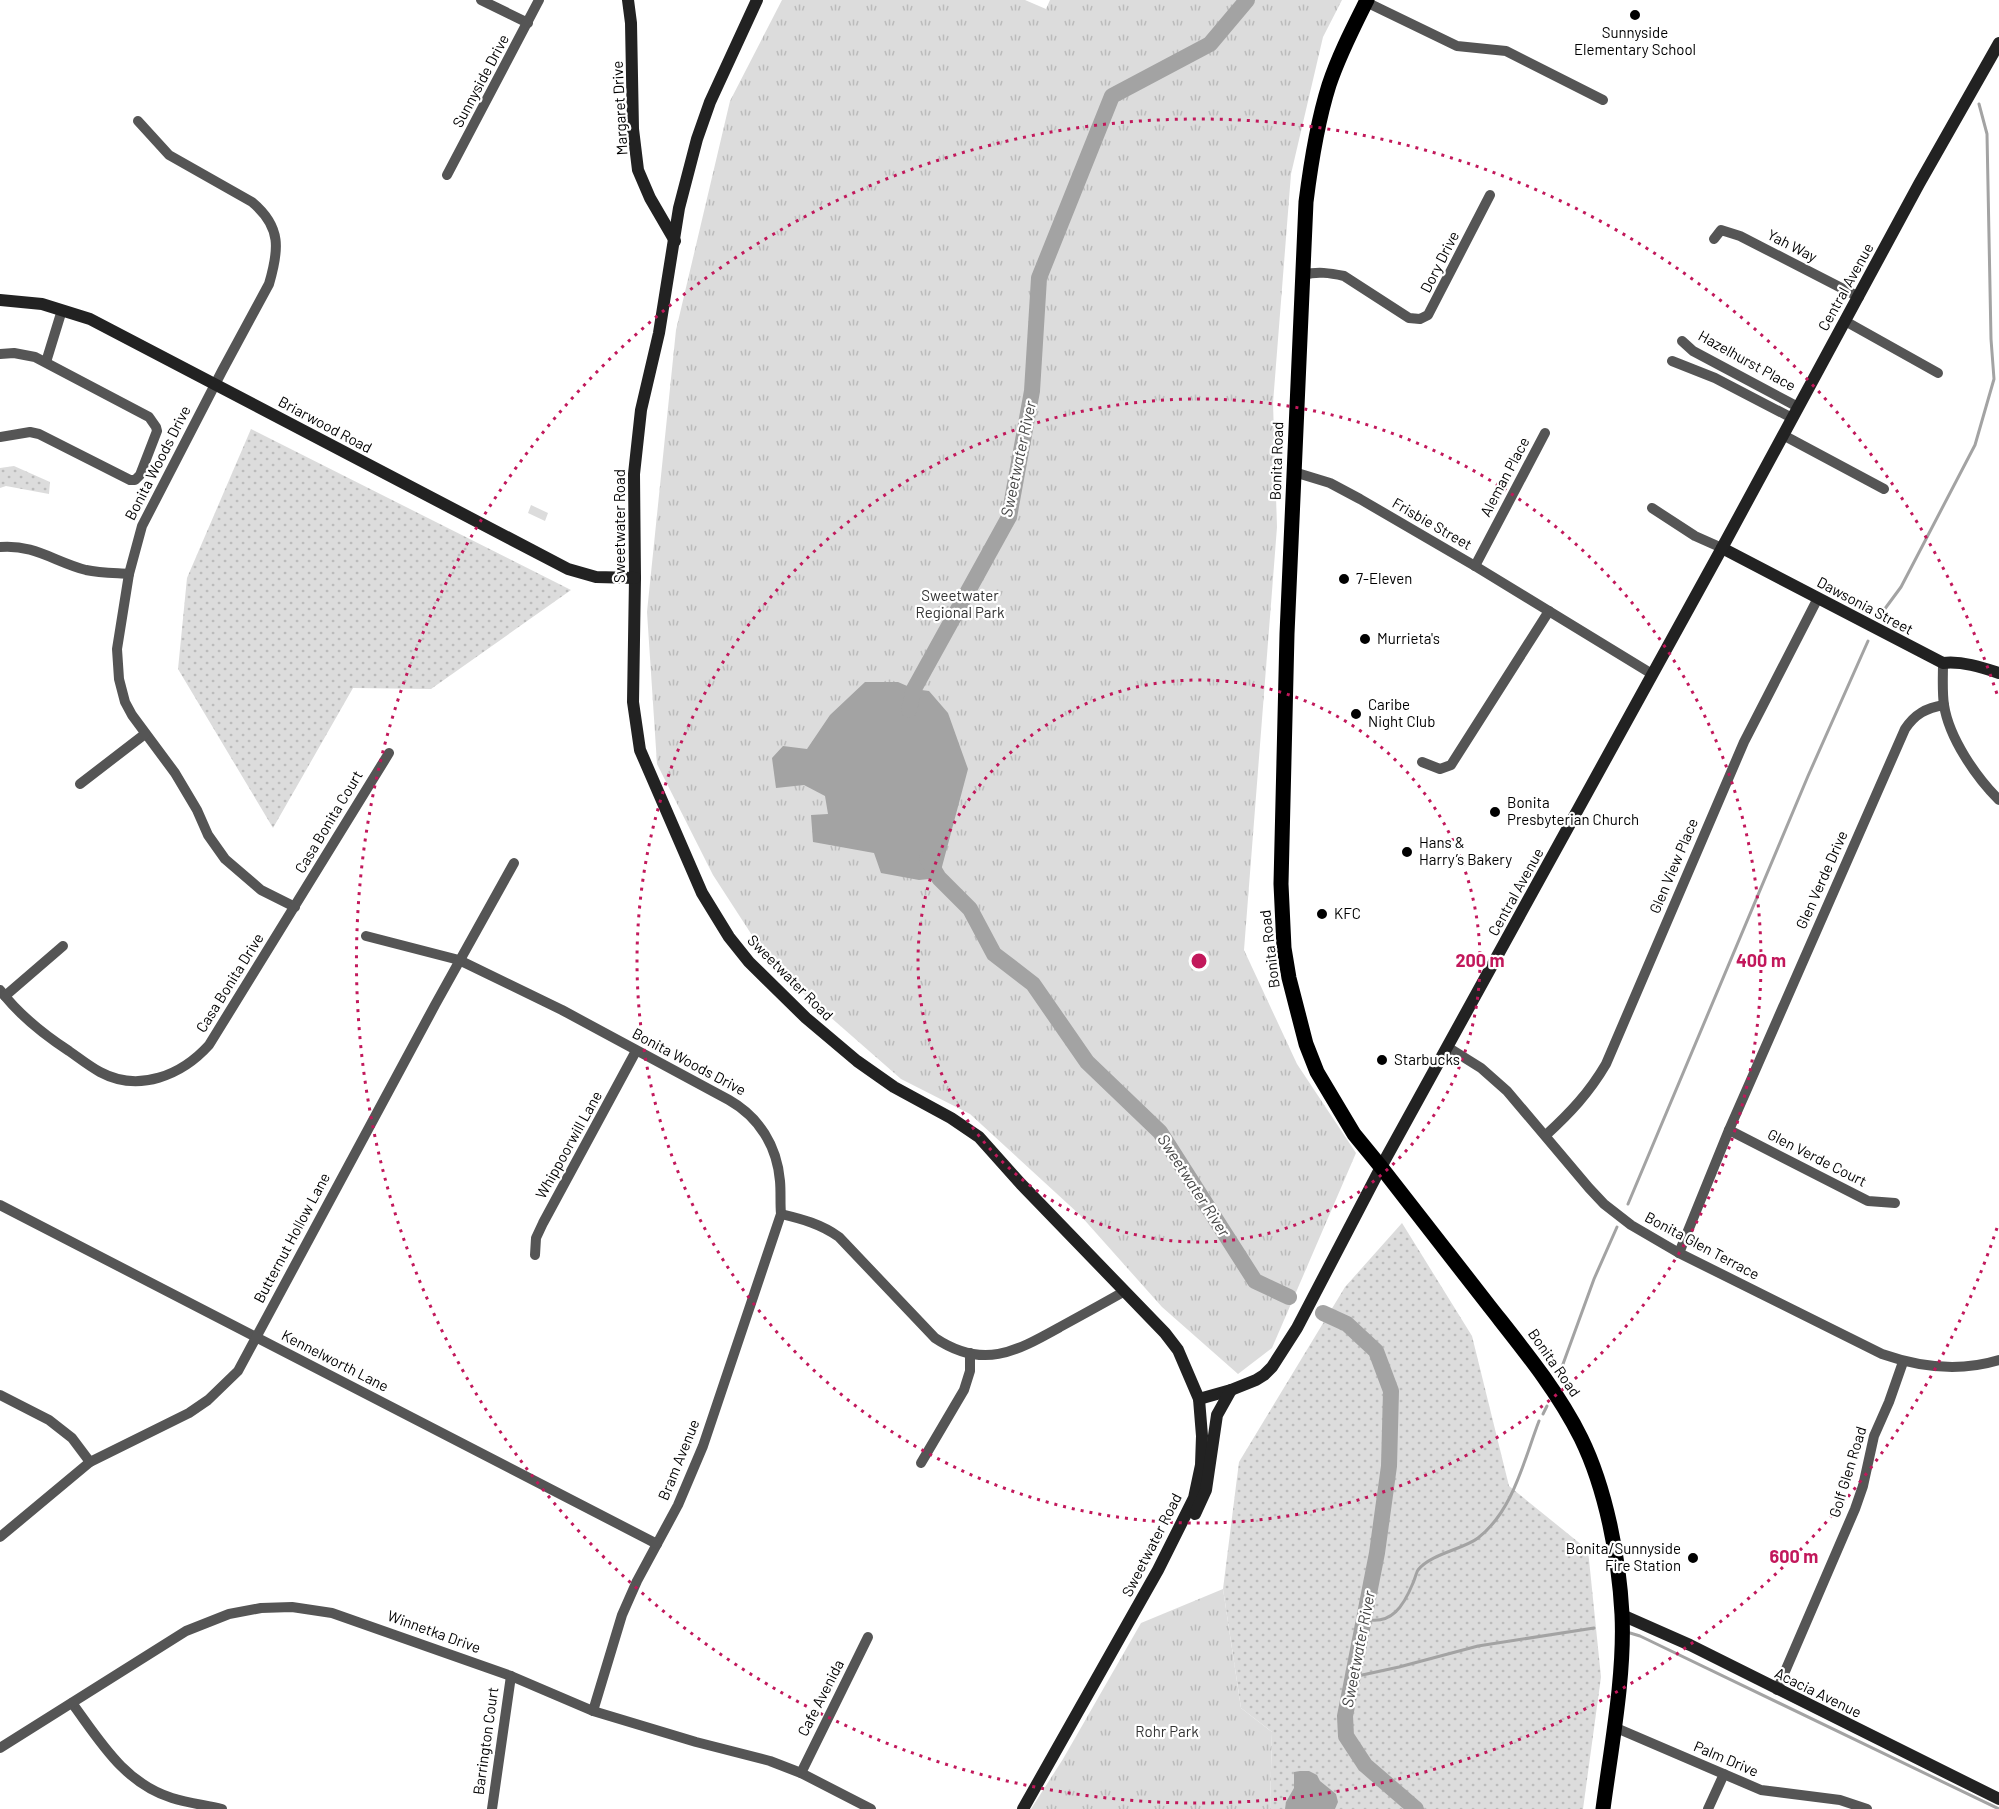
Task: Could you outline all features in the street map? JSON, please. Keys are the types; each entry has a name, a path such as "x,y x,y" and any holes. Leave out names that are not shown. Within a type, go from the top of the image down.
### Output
{"main road":[{"name":"Margaret Drive","path":"628,0 631,23 633,129 638,170 650,198 675,241"},
{"name":"Sweetwater Road","path":"758,0 703,120 679,208 659,333 641,410 634,474 633,702 640,750 702,892 729,937 749,962 806,1017 857,1061 894,1087 951,1118 979,1137 1165,1334 1178,1350 1198,1400 1202,1436 1201,1465 1194,1498 1108,1661 1023,1809"},
{"name":"Bonita Road","path":"1367,1 1344,45 1329,84 1312,154 1306,202 1287,634 1281,884 1284,948 1289,978 1306,1044 1317,1072 1354,1134 1546,1379 1581,1438 1605,1507 1616,1562 1622,1615 1621,1656 1603,1809"},
{"name":"Central Avenue","path":"1198,1400 1256,1380 1272,1367 1297,1329 1382,1167 1957,115 1999,43"},
{"name":"Briarwood Road","path":"0,300 42,304 90,319 568,569 596,577 635,579"},
{"name":"Dawsonia Street","path":"1722,548 1943,663 1953,662 1999,672"},
{"path":"1177,1534 1189,1528 1206,1490 1217,1415 1231,1390"},
{"name":"Acacia Avenue","path":"1622,1615 1690,1645 1999,1799"}],"street":[{"path":"481,0 528,23"},
{"name":"Sunnyside Drive","path":"447,176 539,0"},
{"path":"1367,1 1456,46 1506,51 1602,100"},
{"name":"Bonita Woods Drive","path":"138,121 169,155 252,202 265,214 273,230 277,255 269,284 137,539 117,649 119,679 128,709 175,773 197,810 208,835 225,859 261,890 296,907"},
{"name":"Dory Drive","path":"1304,275 1333,273 1344,276 1409,318 1420,319 1428,315 1490,195"},
{"name":"Yah Way","path":"1714,239 1721,230 1740,236 1858,297"},
{"path":"46,363 63,310"},
{"path":"1845,321 1938,373"},
{"name":"Hazelhurst Place","path":"1682,341 1693,351 1795,413"},
{"path":"0,354 27,355 46,363 153,419 156,427 156,436 140,475 135,480 130,480 39,434 30,432 0,437"},
{"path":"1672,361 1795,413"},
{"name":"Aleman Place","path":"1475,566 1545,434"},
{"path":"1783,435 1884,489"},
{"name":"Frisbie Street","path":"1294,472 1330,483 1475,566 1652,675"},
{"path":"1652,508 1695,536 1722,548"},
{"path":"0,547 29,548 88,570 129,574"},
{"name":"Glen View Place","path":"1545,1135 1582,1100 1606,1064 1744,742 1818,598"},
{"path":"1422,762 1440,769 1451,765 1549,611"},
{"path":"1943,663 1944,705 1962,751 1980,779 1999,800"},
{"name":"Glen Verde Drive","path":"1679,1253 1729,1130 1905,729 1921,712 1944,705"},
{"path":"80,784 145,734"},
{"name":"Casa Bonita Court","path":"296,907 389,753"},
{"name":"Butternut Hollow Lane","path":"0,1537 90,1462 189,1413 208,1400 238,1371 459,960 514,863"},
{"name":"Casa Bonita Drive","path":"2,993 47,1037 100,1072 131,1080 164,1077 184,1068 209,1045 296,907"},
{"name":"Bonita Woods Drive","path":"366,936 459,960 562,1010 735,1103 755,1120 767,1136 778,1165 781,1214"},
{"path":"2,993 63,945"},
{"name":"Bonita Glen Terrace","path":"1449,1048 1481,1068 1502,1085 1604,1204 1632,1225 1679,1253 1881,1354 1903,1362 1947,1367 1977,1365 1999,1360"},
{"name":"Whippoorwill Lane","path":"535,1255 536,1238 543,1223 636,1051"},
{"name":"Glen Verde Court","path":"1729,1130 1868,1201 1894,1203"},
{"name":"Kennelworth Lane","path":"0,1205 657,1544"},
{"path":"781,1214 827,1228 839,1237 935,1338 970,1353 1001,1354 1022,1348 1125,1291"},
{"name":"Bram Avenue","path":"593,1711 622,1615 637,1581 678,1506 703,1446 781,1214"},
{"path":"921,1463 964,1390 970,1371 970,1353"},
{"name":"Golf Glen Road","path":"1777,1689 1855,1509 1863,1486 1874,1436 1903,1362"},
{"path":"0,1395 57,1426 72,1438 90,1462"},
{"name":"Winnetka Drive","path":"0,1748 192,1628 229,1614 278,1607 305,1608 332,1613 511,1676 593,1711 696,1742 764,1759 801,1773 871,1809"},
{"name":"Cafe Avenida","path":"801,1773 868,1637"},
{"name":"Barrington Court","path":"492,1809 511,1676"},
{"path":"72,1703 113,1760 136,1780 172,1798 222,1809"},
{"name":"Palm Drive","path":"1614,1727 1761,1790 1840,1800 1867,1809"},
{"path":"1708,1809 1724,1774"}],"green space":[{"name":"Sweetwater Regional Park","path":"782,0 1025,0 1046,9 1050,0 1342,0 1323,37 1291,174 1273,403 1277,527 1244,950 1297,1064 1356,1153 1272,1348 1238,1374 1162,1307 1080,1215 970,1114 901,1079 772,966 713,875 657,764 647,612 676,330 730,101"},
{"path":"251,429 571,590 431,689 353,688 273,828 178,669 187,578"},
{"path":"14,466 50,482 49,494 6,486 0,488 0,468"},
{"path":"531,505 548,513 545,521 528,513"},
{"path":"1402,1223 1472,1336 1509,1486 1588,1550 1601,1677 1583,1809 1270,1809 1272,1732 1241,1708 1223,1589 1239,1462 1345,1287"},
{"name":"Rohr Park","path":"1223,1589 1241,1708 1272,1732 1270,1809 1031,1809 1063,1759 1141,1623"}],"shaded area":[{"path":"865,682 898,682 914,689 929,691 948,713 968,769 939,878 919,880 881,873 874,853 813,842 811,815 828,814 825,796 804,785 776,788 772,758 783,746 807,749 830,715"},
{"path":"1309,1771 1317,1775 1320,1781 1336,1794 1338,1802 1335,1809 1285,1809 1286,1802 1294,1788 1294,1772"}],"waterway":[{"name":"Sweetwater River","path":"909,710 914,689 1009,517 1032,391 1039,278 1112,96 1210,44 1247,0"},
{"path":"1884,610 1901,587 1975,445 1994,379 1991,339 1987,134 1979,104"},
{"path":"1628,1204 1808,776 1868,641"},
{"name":"Sweetwater River","path":"927,858 939,878 970,909 994,954 1033,984 1087,1062 1160,1132 1255,1281 1289,1297"},
{"path":"1559,1375 1594,1279 1617,1227"},
{"name":"Sweetwater River","path":"1323,1313 1347,1324 1376,1351 1391,1391 1389,1466 1377,1553 1345,1716 1346,1736 1365,1765 1416,1809"},
{"path":"1543,1414 1547,1406"},
{"path":"1364,1619 1382,1619 1396,1612 1423,1564 1472,1542 1490,1527 1500,1514 1516,1484 1539,1421"},
{"path":"1353,1677 1478,1646 1594,1628"},
{"path":"1630,1633 1999,1809"}],"place":[{"name":"Sunnyside Elementary School","path":"1635,15"},
{"name":"7-Eleven","path":"1344,579"},
{"name":"Murrieta's","path":"1365,639"},
{"name":"Caribe Night Club","path":"1356,714"},
{"name":"Bonita Presbyterian Church","path":"1495,812"},
{"name":"Hans & Harry’s Bakery","path":"1407,852"},
{"name":"KFC","path":"1322,914"},
{"name":"Starbucks","path":"1382,1060"},
{"name":"Bonita/Sunnyside Fire Station","path":"1693,1558"}]}
